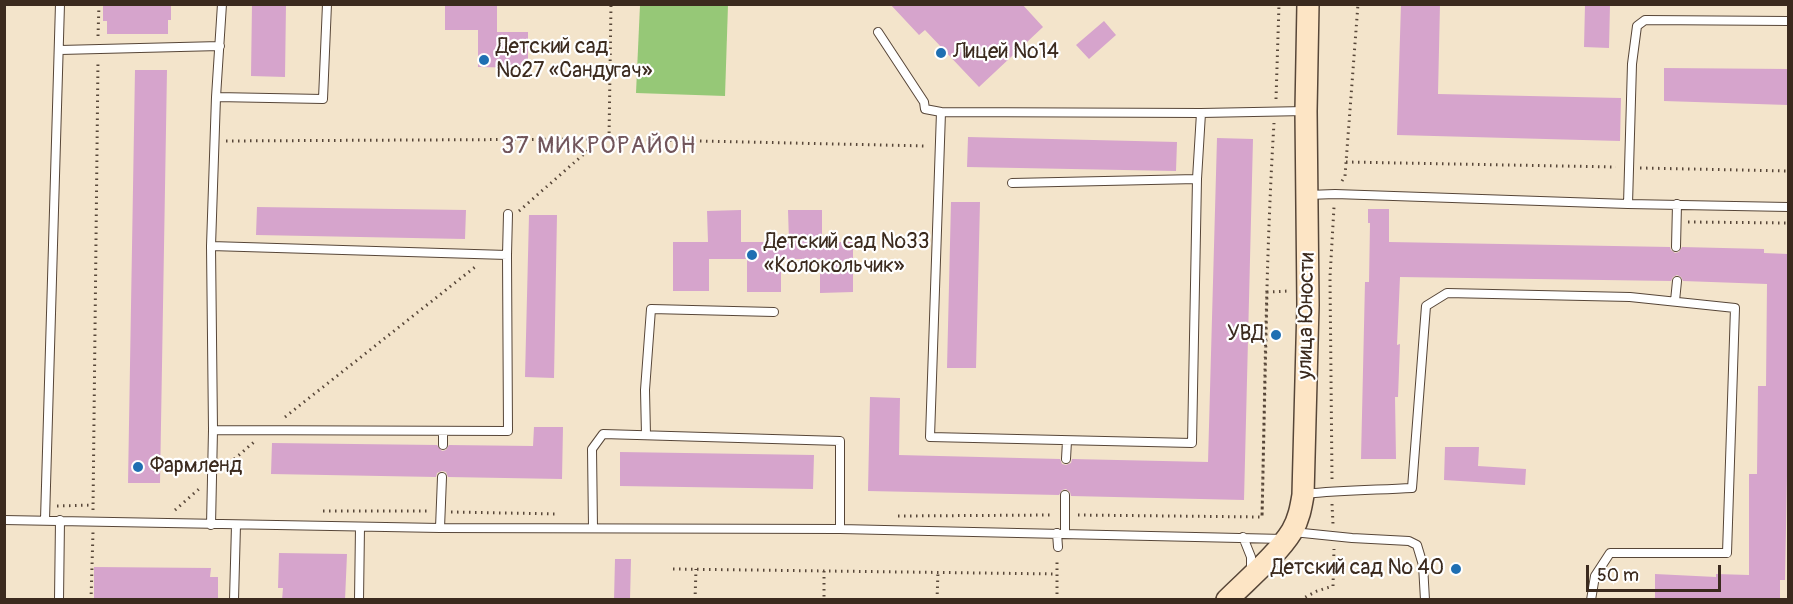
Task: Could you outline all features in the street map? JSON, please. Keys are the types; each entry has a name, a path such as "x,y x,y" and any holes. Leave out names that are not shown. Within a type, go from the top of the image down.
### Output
{"street":[{"name":"улица Юности","path":"1227,600 1289,535 1301,509 1303,495 1308,305 1306,111 1308,4"}],"lane":[{"path":"45,520 60,4"},
{"path":"211,525 213,430 211,246 222,4"},
{"path":"216,97 323,99 327,4"},
{"path":"1628,204 1632,64 1637,26 1645,20 1788,21"},
{"path":"878,32 924,102 925,109 941,112 1306,111"},
{"path":"60,50 220,46"},
{"path":"941,112 930,437 1192,443 1197,179 1201,113"},
{"path":"1012,183 1197,179"},
{"path":"1308,195 1788,207"},
{"path":"1676,247 1677,204"},
{"path":"213,430 508,431 508,214"},
{"path":"211,246 507,255"},
{"path":"1675,301 1677,281"},
{"path":"1303,495 1332,491 1358,492 1412,488 1426,306 1447,293 1630,297 1735,308 1727,553 1610,553 1595,576 1591,600"},
{"path":"646,435 645,390 651,309 774,312"},
{"path":"443,431 443,445"},
{"path":"593,528 592,449 603,434 840,441 840,529"},
{"path":"1066,459 1067,441"},
{"path":"440,528 442,477"},
{"path":"1058,547 1065,495"},
{"path":"4,520 440,528 840,529 1243,537 1333,536 1409,541 1417,545 1423,565 1425,600"},
{"path":"59,600 60,520"},
{"path":"234,600 236,525"},
{"path":"359,600 360,527"},
{"path":"1243,537 1251,557 1251,576"}],"path":[{"path":"91,600 99,4"},
{"path":"609,139 611,4"},
{"path":"1267,292 1263,517 1263,494 1267,292 1279,4"},
{"path":"1300,600 1333,586 1330,277 1335,194 1345,176 1358,4"},
{"path":"508,227 516,214 601,139"},
{"path":"216,141 609,139 941,147"},
{"path":"1346,162 1788,171"},
{"path":"1677,222 1788,223"},
{"path":"175,510 268,430 491,255"},
{"path":"1057,600 1058,547"},
{"path":"673,569 1057,574"},
{"path":"695,600 696,569"},
{"path":"824,571 824,600"},
{"path":"938,572 938,600"}],"green space":[{"path":"640,5 728,5 725,96 636,93"}],"building":[{"path":"103,4 171,4 168,34 107,34 107,21 103,21"},
{"path":"252,4 286,4 285,77 251,76"},
{"path":"445,4 497,4 497,32 528,32 528,68 478,67 478,30 445,30"},
{"path":"890,4 1022,4 1043,27 979,87 925,30 919,35"},
{"path":"1401,4 1440,4 1438,94 1621,98 1620,141 1397,135"},
{"path":"1585,5 1610,5 1609,48 1584,47"},
{"path":"1104,21 1116,35 1089,59 1076,45"},
{"path":"1664,68 1788,69 1788,105 1664,101"},
{"path":"135,70 167,70 160,483 128,483"},
{"path":"968,137 1177,142 1176,171 967,167"},
{"path":"1217,138 1253,139 1244,500 1071,496 1066,489 1062,490 1059,495 868,491 870,397 900,398 899,455 1060,459 1062,464 1066,465 1071,463 1072,459 1208,462"},
{"path":"951,202 980,202 976,368 947,368"},
{"path":"257,207 466,210 465,239 256,235"},
{"path":"1368,209 1389,209 1389,242 1670,247 1675,253 1679,252 1682,247 1764,249 1764,253 1788,254 1788,476 1785,580 1780,580 1780,600 1655,600 1655,574 1716,577 1716,574 1749,575 1749,474 1757,474 1758,386 1766,386 1767,284 1683,281 1677,275 1671,281 1400,277 1397,345 1400,344 1398,397 1395,397 1396,459 1361,459 1365,282 1369,282 1370,223 1368,223"},
{"path":"741,210 741,242 789,242 788,210 822,210 822,242 853,242 853,292 820,293 820,259 781,259 781,292 747,292 747,259 709,259 709,291 673,291 673,242 708,242 707,211"},
{"path":"529,215 557,215 554,378 525,377"},
{"path":"534,427 563,427 562,479 448,477 446,472 442,471 437,473 436,477 271,474 272,443 437,445 442,451 446,450 449,445 533,446"},
{"path":"1445,447 1479,447 1478,466 1526,469 1525,485 1444,480"},
{"path":"620,452 814,455 813,489 620,486"},
{"path":"279,553 347,554 345,600 282,600 283,588 278,588"},
{"path":"615,559 631,559 630,600 614,600"},
{"path":"94,567 211,568 210,577 218,577 218,600 94,600"}],"place":[{"name":"Лицей №14","path":"941,53"},
{"name":"Детский сад №27 «Сандугач»","path":"484,60"},
{"name":"Детский сад №33 «Колокольчик»","path":"752,255"},
{"name":"УВД","path":"1276,335"},
{"name":"Фармленд","path":"138,467"},
{"name":"Детский сад № 40","path":"1456,569"}],"district":[{"name":"37 МИКРОРАЙОН","path":"599,147"}]}
